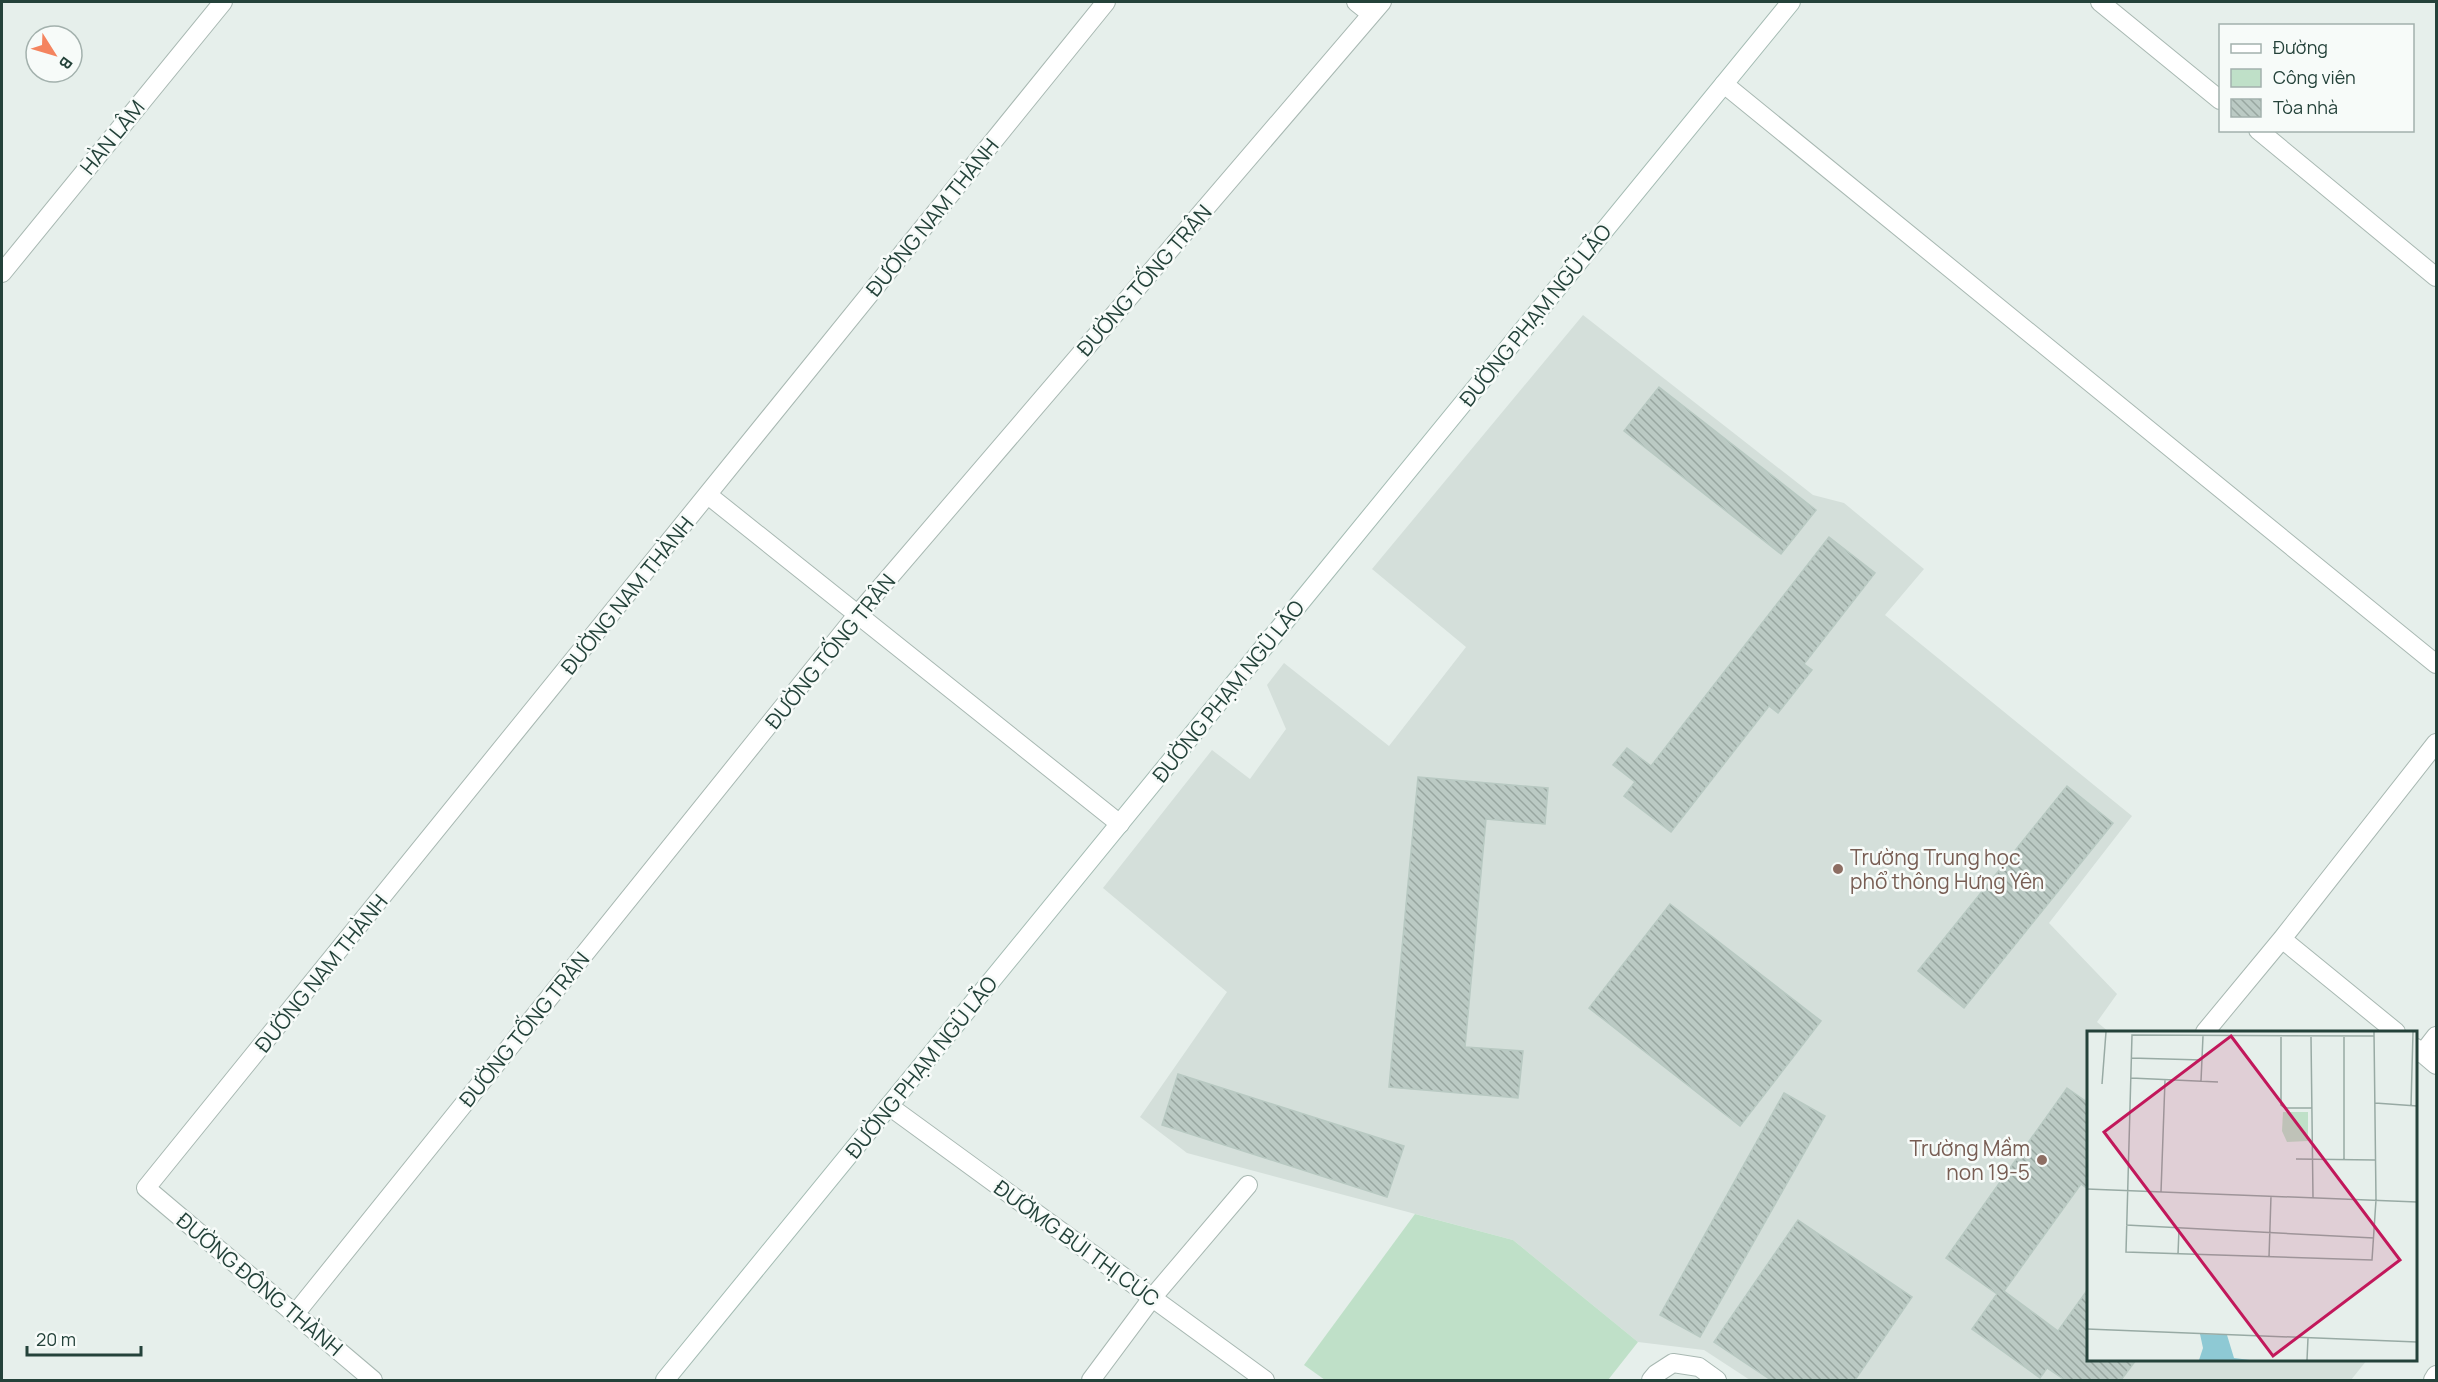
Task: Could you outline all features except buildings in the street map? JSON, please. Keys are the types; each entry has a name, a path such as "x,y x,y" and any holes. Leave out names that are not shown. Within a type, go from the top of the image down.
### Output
{"street":[{"name":"HÀN LÂM","path":"2,273 223,2"},
{"name":"ĐƯỜNG NAM THÀNH","path":"146,1188 1106,2"},
{"path":"1356,2 1377,8"},
{"name":"ĐƯỜNG PHẠM NGŨ LÃO","path":"665,1380 1791,2"},
{"path":"2100,2 2219,99"},
{"name":"ĐƯỜNG TỐNG TRÂN","path":"295,1314 857,615 1377,8"},
{"path":"1724,84 2436,663"},
{"path":"2260,132 2436,277"},
{"path":"708,495 1120,824"},
{"path":"2206,1031 2282,939 2436,743"},
{"path":"2282,939 2395,1031"},
{"path":"2425,1056 2436,1036"},
{"name":"ĐƯỜMG BÙI THỊ CÚC","path":"889,1106 1265,1380"},
{"path":"1091,1380 1152,1298 1248,1185"},
{"name":"ĐƯỜNG ĐÔNG THÀNH","path":"146,1188 373,1380"},
{"path":"1651,1380 1673,1362 1699,1367 1717,1380"},
{"path":"2433,1380 2436,1375"}],"shaded area":[{"name":"Trường Trung học phổ thông Hưng Yên","path":"1583,315 1813,495 1844,503 1924,569 1885,615 2132,816 2049,923 2117,994 2097,1022 2108,1031 2087,1031 2087,1361 2366,1361 2351,1380 1750,1380 1704,1350 1638,1342 1513,1240 1187,1153 1140,1117 1227,992 1103,888 1212,750 1250,779 1286,729 1267,685 1284,663 1389,746 1466,647 1372,569"}],"green space":[{"path":"1415,1214 1513,1240 1638,1342 1608,1380 1325,1380 1304,1365"}],"place":[{"name":"Trường Trung học phổ thông Hưng Yên","path":"1838,869"},
{"name":"Trường Mầm non 19-5","path":"2042,1160"}]}
